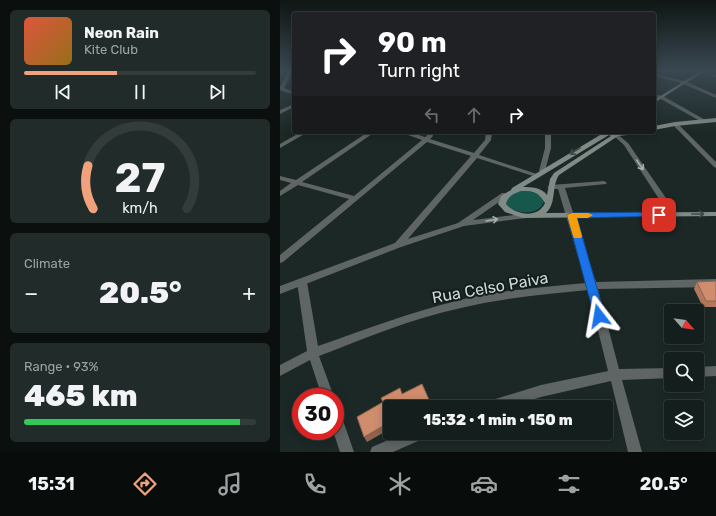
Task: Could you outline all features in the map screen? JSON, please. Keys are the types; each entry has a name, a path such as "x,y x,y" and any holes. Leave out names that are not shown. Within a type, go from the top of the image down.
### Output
{"main road":[{"path":"656,101 670,91"},
{"path":"656,128 716,120"},
{"path":"604,134 508,193 502,200 502,205 506,210 523,216 716,214"},
{"path":"533,216 542,213 547,209 556,186 553,179 560,170 615,134"},
{"path":"508,193 520,189 531,189 540,192 547,197 549,203"}],"street":[{"path":"703,91 716,97"},
{"path":"656,96 704,121"},
{"path":"280,112 292,107"},
{"path":"675,124 716,166"},
{"path":"280,146 301,134"},
{"path":"280,194 369,134"},
{"path":"416,134 428,136 476,155 535,175"},
{"path":"398,245 476,155 488,140 489,134"},
{"path":"542,171 548,148 548,134"},
{"path":"615,134 626,144 673,214"},
{"path":"280,260 428,136"},
{"path":"280,178 354,198"},
{"path":"604,183 556,186 572,215 635,452"},
{"path":"461,225 508,193"},
{"path":"280,290 398,245 461,225 523,216"},
{"path":"302,282 313,353 325,388"},
{"name":"Rua Celso Paiva","path":"280,371 313,353 398,322 460,304 514,294 592,286 716,283"},
{"path":"704,372 716,372"},
{"path":"512,400 541,391 614,376 664,373"},
{"path":"343,440 347,452"},
{"path":"377,452 404,440"}],"green space":[{"path":"522,190 535,193 540,196 544,202 541,207 532,212 520,212 506,204 506,197"}],"building":[{"path":"716,281 716,301 706,301 697,282"},
{"path":"422,384 429,400 383,400 383,402 381,398 400,388 402,394"},
{"path":"383,402 383,426 364,437 357,417"}],"slow traffic":[{"path":"578,236 572,215 588,215"}],"route":[{"path":"599,316 572,215 659,215"}]}
